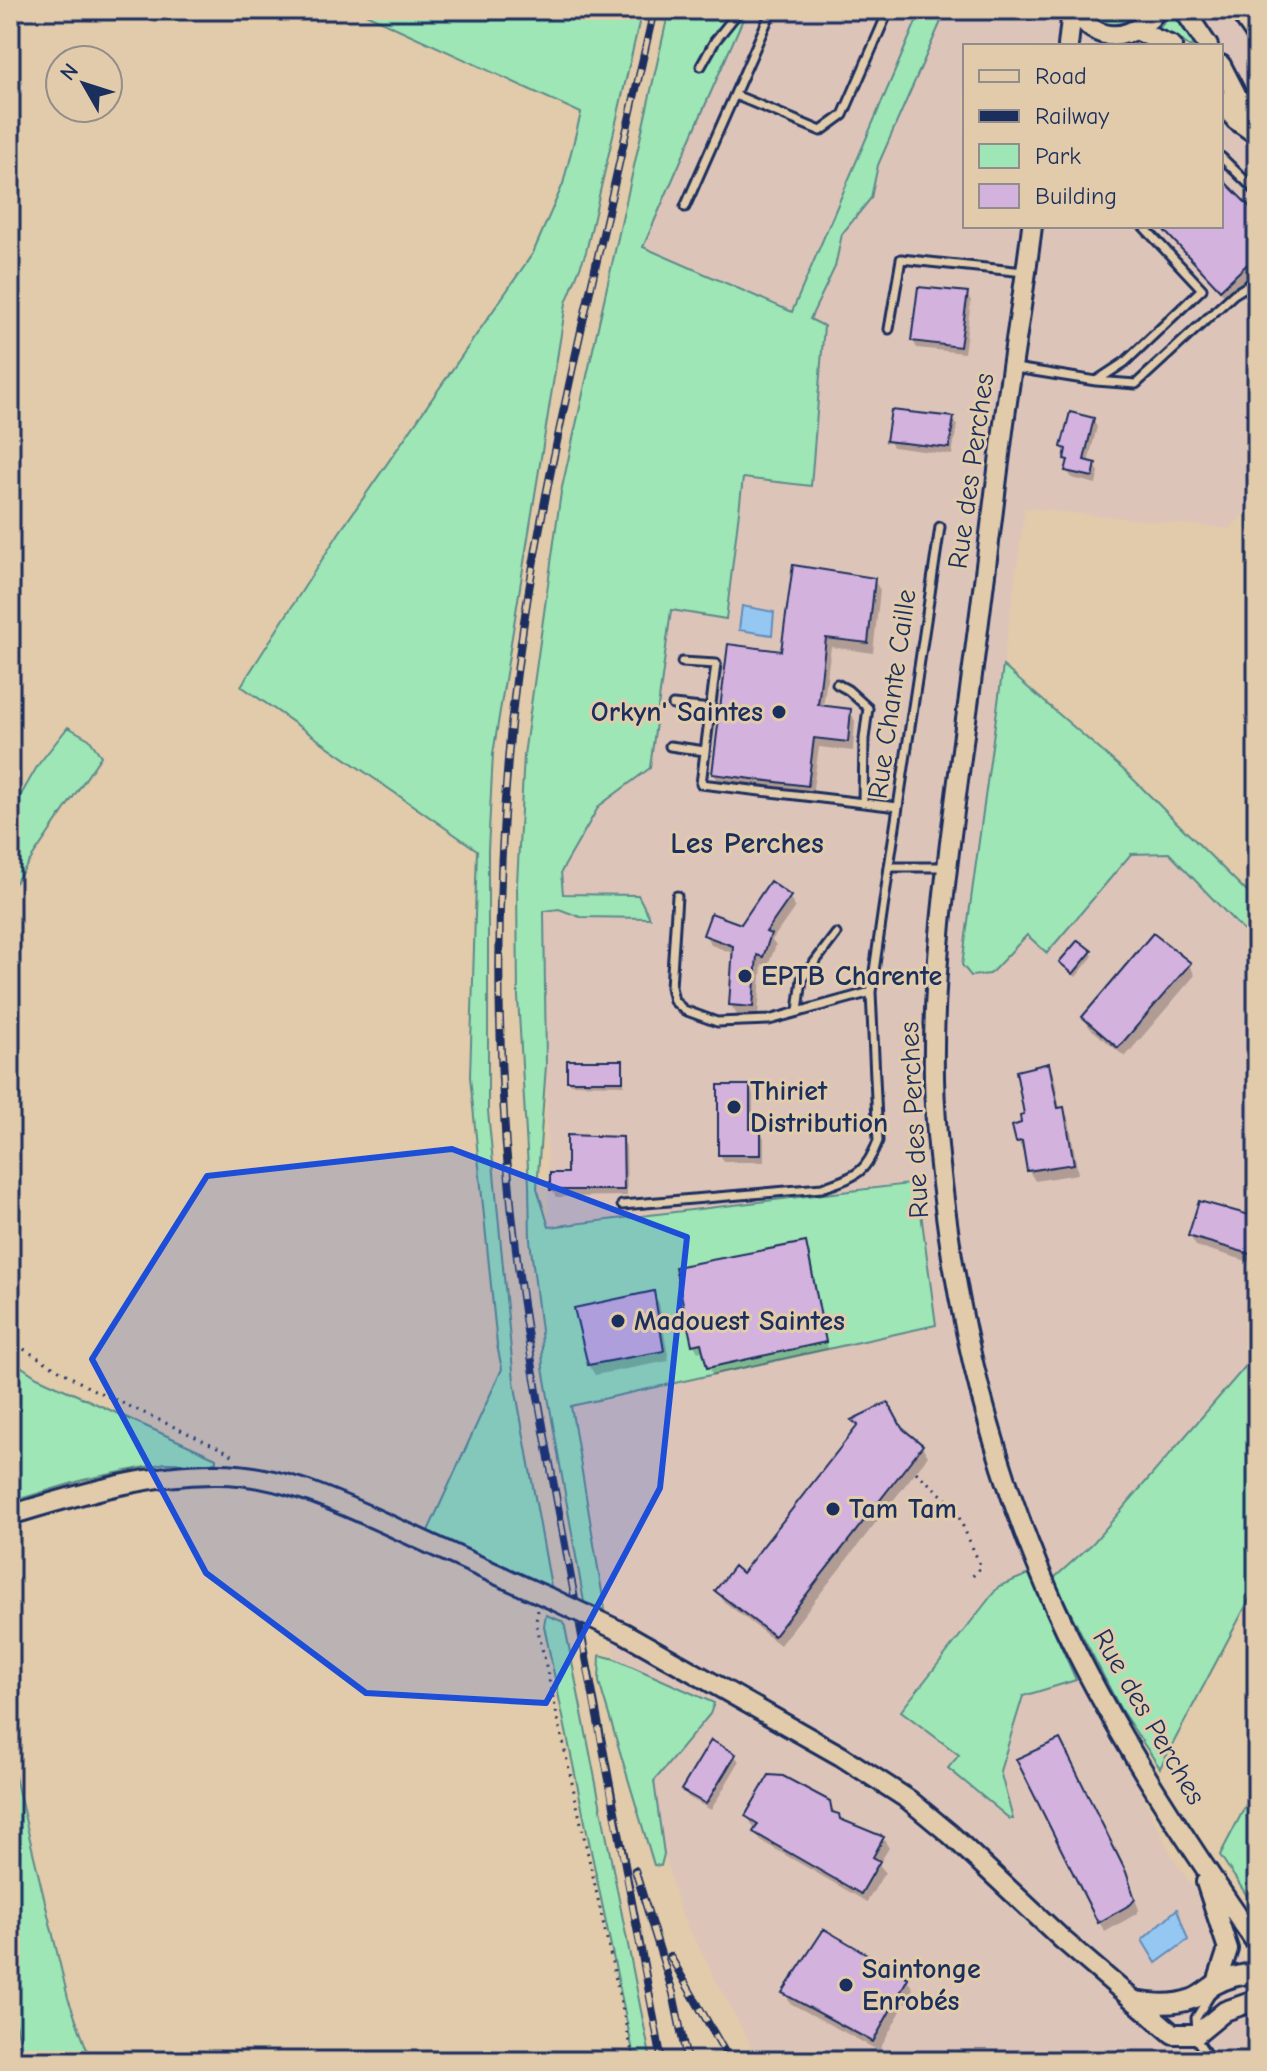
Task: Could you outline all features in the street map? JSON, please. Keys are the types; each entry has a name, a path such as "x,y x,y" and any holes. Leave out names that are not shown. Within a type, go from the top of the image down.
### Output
{"street":[{"path":"1073,10 1092,29 1161,44"},
{"path":"1068,44 1073,10"},
{"path":"1121,37 1147,23 1157,10"},
{"path":"1184,10 1207,44"},
{"path":"1223,69 1257,135"},
{"path":"1223,104 1236,120 1257,135"},
{"name":"Rue des Perches","path":"1032,228 947,867 936,991 934,1078 948,1232 977,1382 998,1455 1057,1611 1103,1701 1150,1780 1257,1944"},
{"path":"10,1515 98,1489 174,1476 220,1473 256,1477 329,1498 624,1633 874,1776 950,1834 1063,1940 1173,2034 1197,2034 1225,2011 1257,2000"},
{"path":"1194,1850 1228,1949 1217,1983"},
{"path":"1133,2001 1174,2004 1196,1998 1217,1983 1257,1973"}],"lane":[{"path":"701,66 738,10"},
{"path":"685,207 772,10"},
{"path":"1232,10 1257,46"},
{"path":"735,95 821,131 843,115 887,14"},
{"path":"1223,159 1257,192"},
{"path":"1096,381 1125,362 1202,289 1145,228"},
{"path":"889,329 901,259 1027,272"},
{"path":"1013,368 1136,384 1234,294 1257,280"},
{"name":"Rue Chante Caille","path":"622,1205 822,1188 849,1178 869,1163 878,1141 871,992 940,527"},
{"path":"682,662 716,664 701,784 898,807"},
{"path":"837,684 868,708 863,803"},
{"path":"673,705 711,709"},
{"path":"670,746 705,751"},
{"path":"889,867 947,867"},
{"path":"677,896 671,987 674,1001 684,1010 717,1022 769,1020 871,992"},
{"path":"798,1011 802,979 836,934"},
{"path":"1211,2061 1198,2042 1196,2018 1217,1983"}],"path":[{"path":"10,1341 88,1387 228,1452 256,1477"},
{"path":"916,1472 954,1506 981,1567 971,1578"},
{"path":"546,1596 536,1621 634,2061"}],"highlighted area":[{"path":"452,1149 687,1237 660,1488 546,1703 366,1693 206,1573 92,1359 207,1176"}],"shaded area":[{"path":"747,10 1257,10 1257,505 1254,502 1230,529 1025,508 1003,666 1126,772 1257,902 1257,1353 1093,1543 1041,1590 1173,1858 1257,1979 1257,2061 754,2061 748,2040 680,1912 629,1720 605,1610 570,1406 936,1325 549,1227 543,916 555,757 650,767 671,609 726,619 743,477 811,486 824,326 643,247"}],"green space":[{"path":"357,10 642,10 586,252 566,303 493,754 488,850 488,1111 514,1381 552,1592 427,1533 502,1369 470,1077 477,850 241,686 339,533 533,253 563,184 581,113"},
{"path":"669,10 747,10 643,247 792,312 921,10 946,10 878,165 871,198 842,234 835,267 810,319 824,326 811,486 743,478 726,619 671,610 650,768 599,806 561,872 563,894 638,895 650,918 580,917 559,909 544,911 546,1065 537,1188 549,1227 917,1183 936,1325 571,1406 605,1610 584,1602 543,1368 530,1240 518,997 517,883 524,755 561,492"},
{"path":"1082,10 1146,10 1130,24 1114,27 1098,22"},
{"path":"1170,10 1175,10 1200,44 1186,44 1157,31"},
{"path":"1003,666 1126,772 1257,902 1257,945 1169,853 1131,854 1047,953 1027,935 990,974 971,976 962,965"},
{"path":"68,727 89,739 101,756 10,890 10,814 38,765"},
{"path":"1257,1353 1257,1585 1160,1768 1121,1710 1053,1579 1093,1543"},
{"path":"10,1359 37,1377 216,1458 216,1461 209,1464 165,1463 83,1480 10,1502"},
{"path":"1029,1574 1076,1680 1023,1696 1000,1771 1013,1819 1010,1819 948,1768 959,1755 901,1711 999,1586"},
{"path":"546,1615 564,1622 651,2061 635,2061 544,1626"},
{"path":"600,1655 714,1703 710,1714 654,1781 664,1854 661,1866 654,1865 599,1682"},
{"path":"10,1756 68,1998 91,2061 24,2061 10,1994"},
{"path":"1257,1784 1257,1911 1220,1855"}],"water":[{"path":"742,606 774,612 772,635 739,630"},
{"path":"1177,1909 1188,1940 1156,1963 1142,1940"}],"building":[{"path":"1223,180 1257,214 1257,255 1220,290 1162,228 1223,228"},
{"path":"918,287 968,292 960,347 911,341"},
{"path":"891,410 954,417 949,448 886,441"},
{"path":"1070,412 1094,418 1084,460 1096,463 1093,477 1065,471 1068,460 1064,459 1066,449 1061,447"},
{"name":"Orkyn' Saintes","path":"793,565 875,578 868,643 826,638 818,705 851,709 848,742 814,738 808,786 712,774 728,644 781,651"},
{"path":"770,881 791,896 766,932 771,934 763,957 757,955 753,1007 729,1005 733,946 703,935 711,913 741,924"},
{"path":"1153,933 1191,963 1118,1048 1082,1017"},
{"path":"1078,940 1092,951 1073,974 1059,962"},
{"path":"567,1060 623,1060 623,1081 567,1081"},
{"path":"1049,1063 1058,1108 1064,1107 1074,1164 1027,1171 1022,1141 1016,1142 1012,1126 1021,1123 1020,1115 1024,1114 1016,1071"},
{"name":"Thiriet Distribution","path":"718,1085 750,1085 750,1129 761,1129 761,1155 718,1155"},
{"path":"567,1135 623,1137 624,1190 550,1190 550,1173 567,1173"},
{"path":"1199,1201 1257,1217 1257,1256 1188,1236"},
{"path":"806,1242 826,1342 707,1368 701,1343 692,1345 675,1267"},
{"name":"Madouest Saintes","path":"654,1291 664,1351 588,1365 574,1308"},
{"name":"Tam Tam","path":"888,1402 902,1428 923,1445 774,1636 715,1591 734,1566 742,1573 858,1425 851,1420"},
{"path":"1060,1739 1126,1872 1135,1899 1098,1923 1016,1759"},
{"path":"711,1740 736,1754 706,1804 681,1790"},
{"path":"769,1775 783,1776 830,1801 832,1812 839,1814 840,1819 884,1837 873,1857 880,1861 861,1894 753,1832 758,1824 745,1816"},
{"name":"Saintonge Enrobés","path":"824,1929 908,1978 873,2042 782,1993"}],"railway":[{"path":"654,10 570,378 529,588 509,748 499,951 502,1087 513,1223 526,1326 662,2061"},
{"path":"635,1870 673,1993 687,2061"},
{"path":"670,1956 730,2061"}],"place":[{"name":"Orkyn' Saintes","path":"779,712"},
{"name":"EPTB Charente","path":"745,976"},
{"name":"Thiriet Distribution","path":"734,1107"},
{"name":"Madouest Saintes","path":"618,1321"},
{"name":"Tam Tam","path":"833,1509"},
{"name":"Saintonge Enrobés","path":"846,1985"}],"district":[{"name":"Les Perches","path":"747,843"}]}
